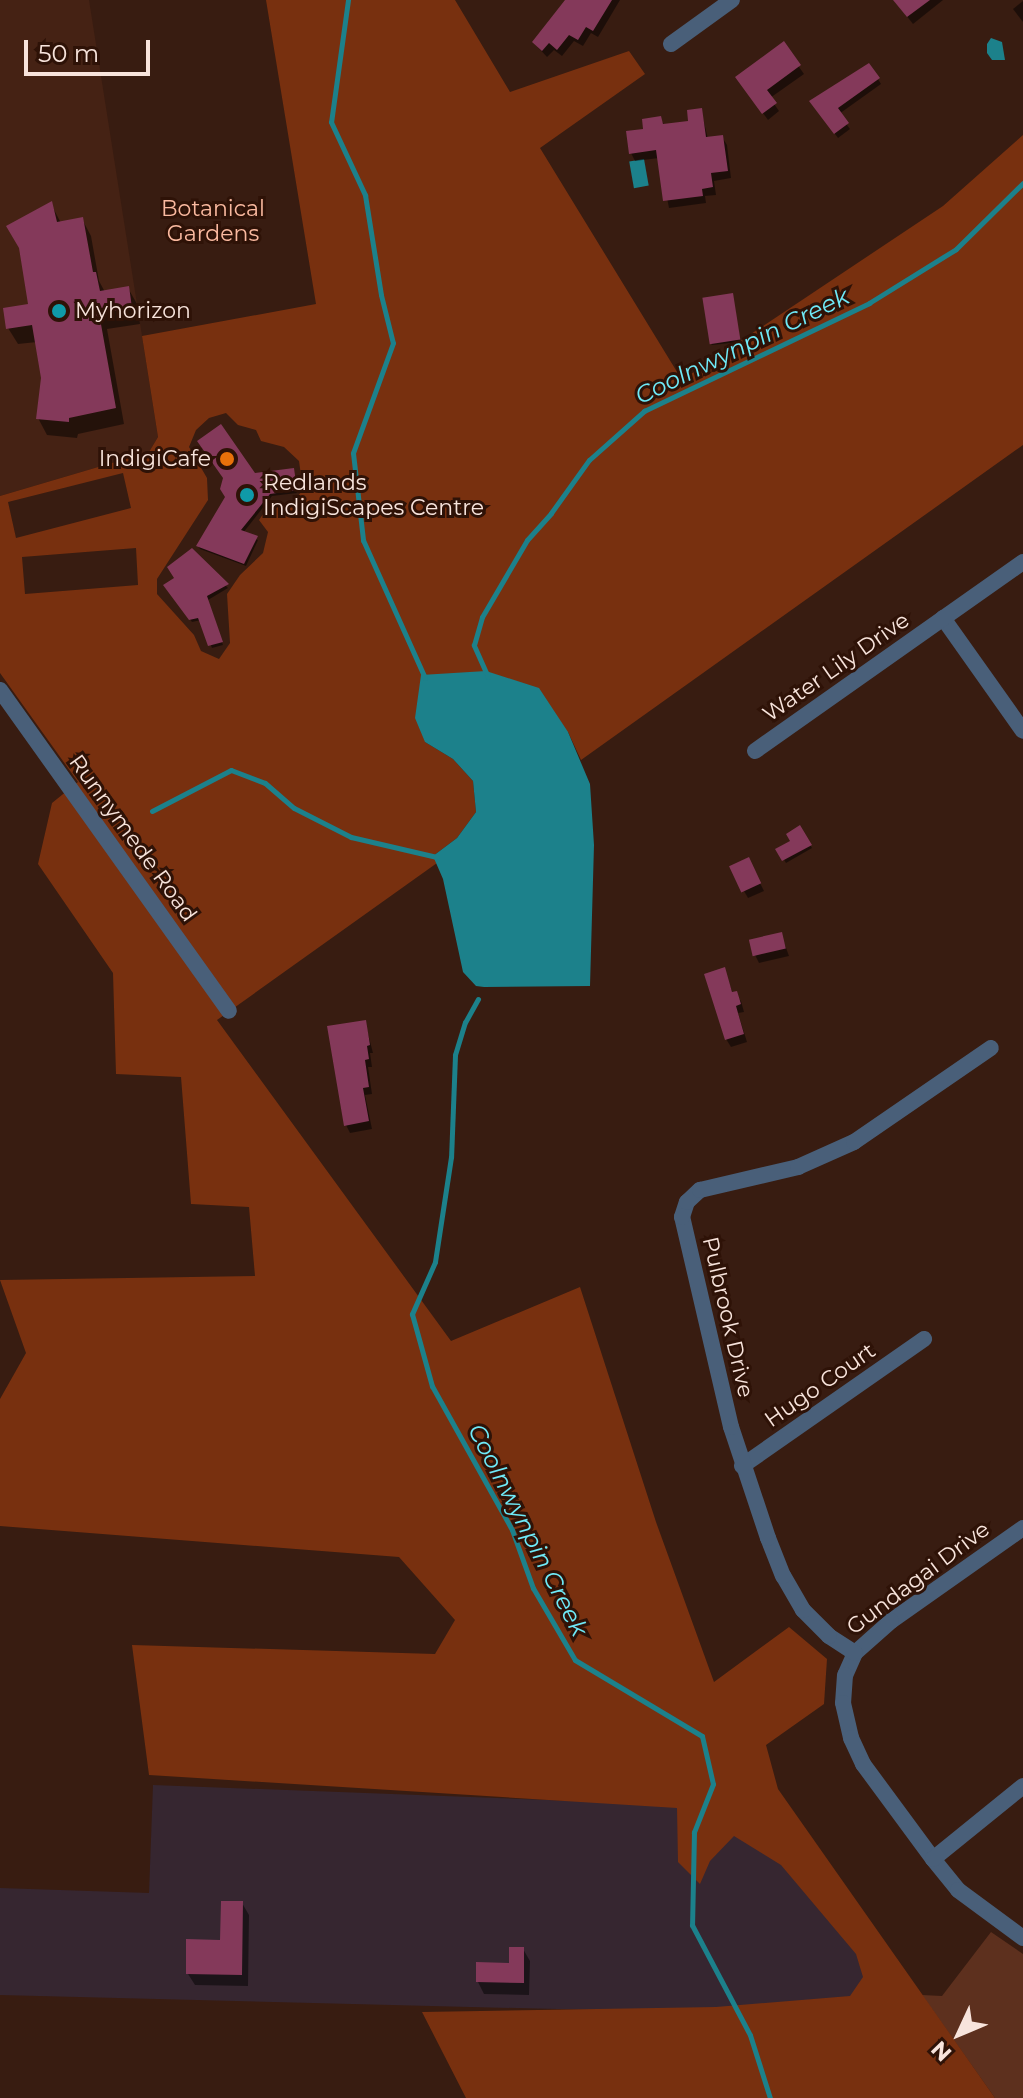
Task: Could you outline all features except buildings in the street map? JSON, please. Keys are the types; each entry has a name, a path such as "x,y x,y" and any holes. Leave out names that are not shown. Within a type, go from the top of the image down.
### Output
{"street":[{"path":"671,44 732,0"},
{"name":"Water Lily Drive","path":"755,751 1023,562"},
{"path":"943,618 1023,731"},
{"name":"Runnymede Road","path":"0,690 229,1011"},
{"name":"Pulbrook Drive","path":"855,1653 829,1636 803,1610 783,1576 742,1466 682,1217 687,1202 700,1190 798,1167 854,1142 991,1048"},
{"name":"Hugo Court","path":"742,1466 924,1339"},
{"name":"Gundagai Drive","path":"1023,1528 891,1621 855,1653 845,1675 843,1703 851,1738 863,1764 933,1859 958,1890 1023,1938"},
{"path":"933,1859 1023,1786"}],"shaded area":[{"path":"0,0 89,0 158,437 149,452 0,496"},
{"path":"266,0 455,0 510,92 629,51 645,74 540,148 682,380 943,206 1023,135 1023,445 581,760 568,732 425,742 453,759 473,781 476,812 457,838 433,856 437,863 217,1020 451,1341 580,1287 656,1522 714,1682 789,1627 827,1659 824,1704 766,1745 778,1789 995,2098 466,2098 422,2012 716,2007 850,1996 863,1977 856,1954 781,1865 734,1836 710,1861 700,1884 678,1862 677,1808 149,1775 132,1645 435,1654 455,1620 399,1557 0,1526 0,1399 26,1353 0,1280 255,1276 249,1207 191,1204 181,1077 116,1074 113,973 38,864 52,803 78,782 0,673 0,496 149,452 158,437 142,336 316,304","holes":["226,413 238,425 256,430 261,441 284,447 299,461 303,490 289,506 270,504 259,520 268,532 263,553 240,575 227,594 230,643 219,659 201,651 194,635 157,594 157,579 208,500 207,478 189,447 196,430 209,418","123,473 131,508 16,538 8,502","136,548 138,585 25,594 22,557"]},
{"path":"153,1785 762,1808 909,2018 0,1995 0,1888 149,1893"},
{"path":"991,1932 1023,1954 1023,2098 995,2098 922,1995 942,1996"}],"water":[{"path":"991,38 1002,42 1005,60 992,60 987,53"},
{"path":"644,159 649,186 634,188 629,162"},
{"path":"486,671 539,688 568,732 590,784 594,845 590,986 484,987 476,986 463,972 443,879 433,856 457,838 476,812 473,781 453,759 425,742 415,718 421,675"}],"waterway":[{"name":"Coolnwynpin Creek","path":"348,0 331,122 365,195 381,295 393,343 353,453 363,540 425,678"},
{"name":"Coolnwynpin Creek","path":"488,677 474,645 482,617 527,540 551,513 589,460 644,411 869,303 956,249 1023,183"},
{"path":"152,811 231,770 265,783 294,808 351,837 437,857"},
{"name":"Coolnwynpin Creek","path":"478,999 465,1022 455,1055 451,1157 435,1262 412,1314 432,1386 512,1530 533,1588 575,1660 702,1736 713,1784 694,1832 692,1925 750,2035 770,2098"}],"place":[{"name":"Myhorizon","path":"59,311"},
{"name":"IndigiCafe","path":"227,459"},
{"name":"Redlands IndigiScapes Centre","path":"247,495"}],"park label":[{"name":"Botanical Gardens","path":"213,220"}]}
